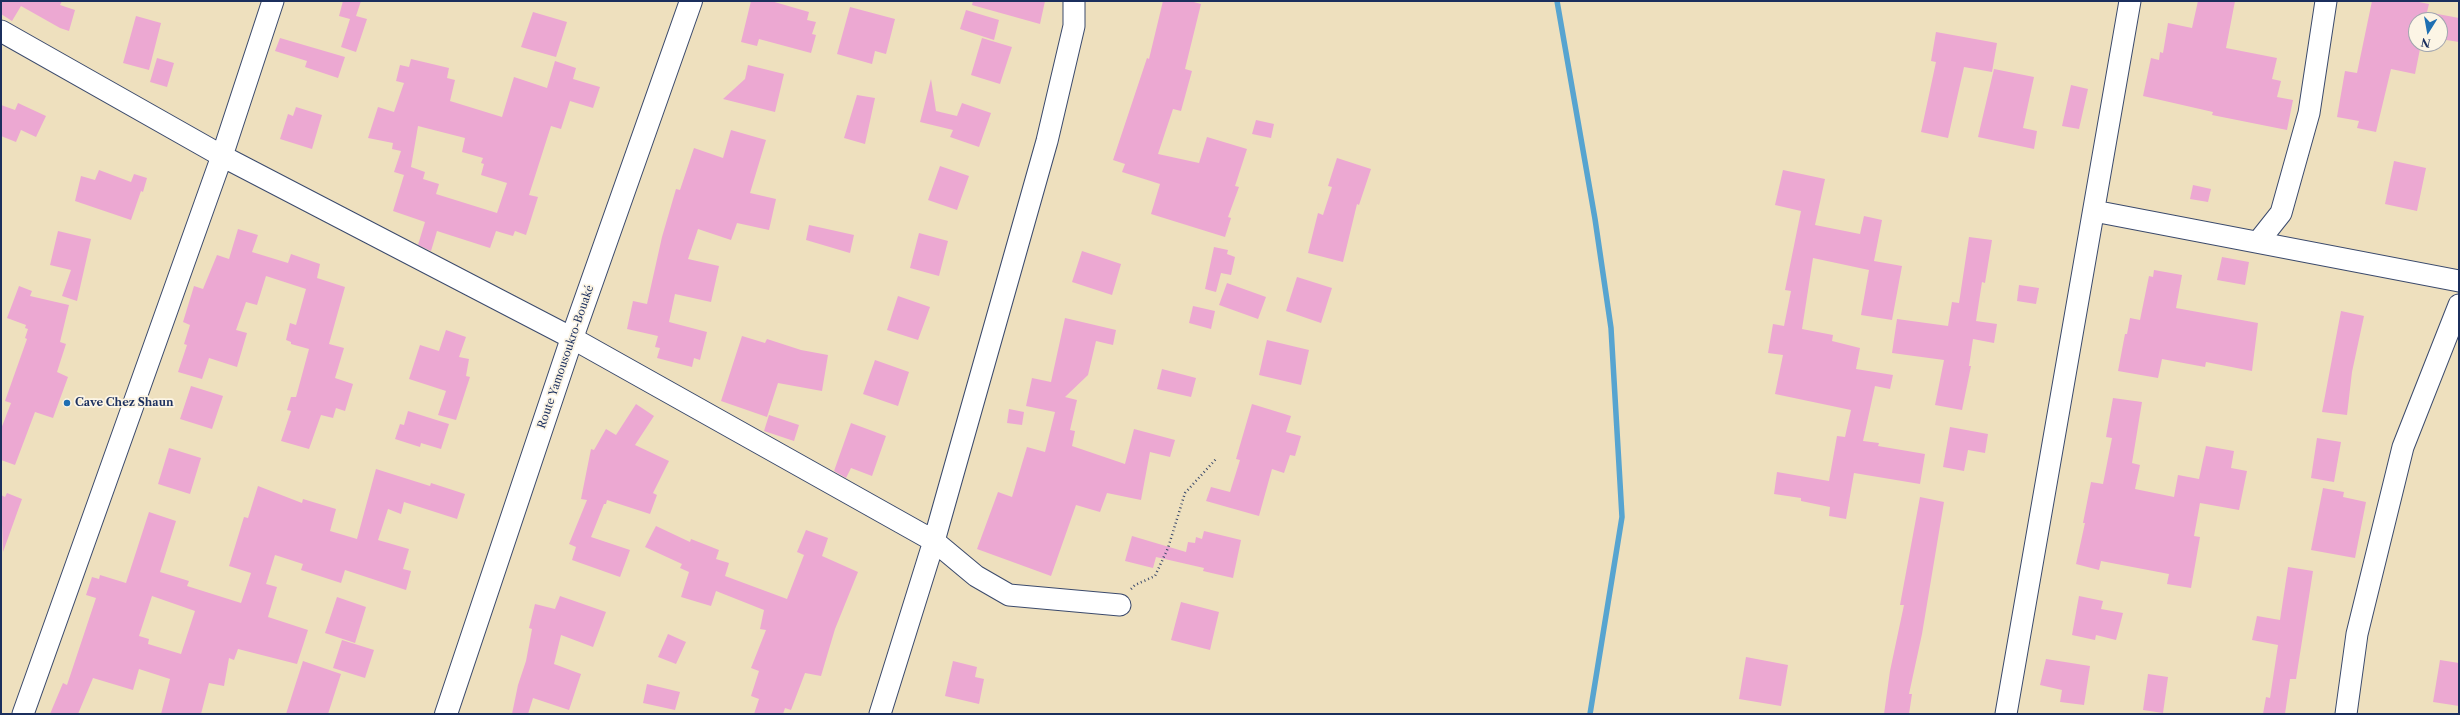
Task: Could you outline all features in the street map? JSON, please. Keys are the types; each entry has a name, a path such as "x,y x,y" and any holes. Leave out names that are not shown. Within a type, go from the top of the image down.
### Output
{"highway":[{"name":"Route Yamousoukro-Bouaké","path":"446,714 572,338 692,2"}],"street":[{"path":"23,714 222,156 273,1"},
{"path":"880,714 934,541 1047,141 1074,26 1074,1"},
{"path":"2006,714 2130,1"},
{"path":"2258,242 2281,213 2307,121 2326,1"},
{"path":"1,31 222,156 572,338 934,541 976,576 1009,595 1120,605"},
{"path":"2094,211 2459,281"},
{"path":"2346,714 2357,634 2403,447 2459,305"}],"path":[{"path":"1120,605 1135,585 1155,576 1168,548 1185,493 1216,459"}],"building":[{"path":"1,1 62,1 60,5 75,10 69,31 60,28 21,6 12,21 1,14"},
{"path":"343,1 361,1 356,16 367,19 356,52 341,47 350,19 339,16"},
{"path":"751,1 771,1 809,12 807,20 816,22 812,34 816,35 811,53 759,39 757,46 741,42"},
{"path":"973,1 1045,1 1040,24 972,5"},
{"path":"1163,1 1190,1 1201,4 1185,69 1192,71 1181,111 1173,109 1158,154 1199,163 1207,137 1247,149 1235,186 1239,187 1228,217 1231,218 1225,237 1151,214 1160,184 1122,172 1125,164 1113,160 1147,58 1149,59"},
{"path":"2198,1 2235,1 2226,48 2277,58 2272,79 2281,81 2277,97 2293,100 2287,130 2212,115 2213,112 2143,96 2151,58 2159,60 2160,52 2163,53 2168,23 2192,28"},
{"path":"2372,1 2414,1 2429,4 2427,12 2408,12 2408,52 2419,52 2415,74 2391,69 2376,132 2357,128 2359,121 2337,117 2345,71 2357,73"},
{"path":"850,7 895,19 886,54 875,51 872,64 837,54"},
{"path":"966,10 999,20 994,40 960,29"},
{"path":"533,12 567,22 556,57 521,47"},
{"path":"136,16 161,23 149,70 123,63"},
{"path":"2448,16 2459,18 2459,42 2448,40"},
{"path":"1936,32 1997,43 1992,72 1964,67 1948,138 1921,132 1936,62 1931,61"},
{"path":"280,38 345,57 338,78 305,67 307,61 275,51"},
{"path":"982,38 1012,47 1000,84 971,75"},
{"path":"157,58 174,63 167,87 150,82"},
{"path":"411,59 449,68 447,78 455,80 450,101 502,117 514,77 547,88 555,61 576,68 573,79 600,87 593,108 570,101 561,129 551,126 529,195 538,197 526,235 515,231 513,236 496,231 490,248 437,231 431,251 418,245 425,222 393,211 404,175 394,172 401,151 392,149 393,143 368,138 378,107 394,112 404,83 396,81 400,65 409,67","holes":["418,126 465,138 462,152 483,158 481,163 484,164 481,175 507,183 497,213 436,194 439,184 423,179 425,172 411,167"]},
{"path":"748,65 784,74 775,112 723,99 745,79"},
{"path":"1994,69 2034,77 2023,128 2037,131 2034,149 1978,137"},
{"path":"931,79 936,111 957,116 962,103 991,113 979,147 950,137 953,130 920,122"},
{"path":"2071,85 2088,89 2079,129 2062,126"},
{"path":"857,95 875,98 865,144 844,138"},
{"path":"18,103 46,116 36,137 21,130 16,142 1,136 1,105 15,110"},
{"path":"296,107 322,115 312,149 280,139 288,114 293,116"},
{"path":"1256,120 1274,124 1271,138 1252,134"},
{"path":"731,130 766,140 750,193 776,199 769,230 737,223 731,240 698,229 688,259 719,266 711,302 675,294 669,322 707,332 700,360 694,358 692,367 657,358 660,348 655,347 658,336 627,329 633,301 647,304 662,237 676,189 680,190 694,148 723,158"},
{"path":"1337,158 1371,169 1359,205 1357,204 1343,262 1308,253 1318,213 1323,215 1332,187 1328,186"},
{"path":"2394,161 2426,168 2417,211 2385,204"},
{"path":"940,166 969,176 957,210 928,200"},
{"path":"99,170 131,182 134,174 147,178 143,192 141,191 131,220 75,201 81,176 95,180"},
{"path":"1783,170 1825,179 1815,225 1860,234 1864,216 1882,220 1874,261 1902,266 1892,320 1861,315 1869,270 1813,258 1802,329 1833,335 1832,341 1860,348 1856,369 1893,375 1890,389 1875,386 1863,441 1879,443 1878,446 1925,454 1920,484 1854,473 1846,519 1829,516 1830,507 1801,501 1801,498 1774,494 1777,472 1829,481 1837,436 1845,437 1851,410 1775,394 1783,355 1768,353 1773,324 1784,326 1791,291 1785,290 1801,211 1775,205"},
{"path":"2193,185 2211,189 2208,202 2190,199"},
{"path":"809,225 854,235 850,253 806,240"},
{"path":"238,229 258,235 252,252 288,263 291,254 320,264 317,278 345,287 329,344 344,348 335,378 353,384 345,411 336,408 333,418 321,415 309,449 281,441 291,411 287,410 291,397 296,397 309,349 291,344 291,342 286,340 290,323 296,325 306,289 266,276 257,305 246,302 236,330 247,333 237,367 209,358 202,379 178,372 187,345 184,344 190,325 183,322 194,286 203,289 217,255 229,259"},
{"path":"58,231 91,239 77,301 62,296 71,270 50,265"},
{"path":"919,233 948,241 939,276 910,268"},
{"path":"1969,237 1992,240 1985,283 1982,282 1976,321 1997,324 1994,343 1973,339 1969,366 1971,366 1962,410 1935,405 1944,360 1892,353 1897,319 1948,326 1952,302 1959,303"},
{"path":"1214,247 1228,250 1227,254 1235,257 1231,275 1221,273 1216,292 1205,289"},
{"path":"1082,251 1121,264 1112,295 1072,282"},
{"path":"2222,257 2249,262 2245,285 2217,280"},
{"path":"2154,270 2182,275 2176,308 2258,323 2252,371 2206,362 2205,367 2162,359 2158,378 2118,371 2125,334 2127,334 2130,318 2140,320 2149,276 2153,277"},
{"path":"1297,277 1332,288 1321,323 1286,311"},
{"path":"1227,283 1266,297 1258,319 1219,305"},
{"path":"2019,285 2039,288 2036,304 2017,301"},
{"path":"19,286 32,291 30,296 69,305 60,342 66,344 57,372 68,377 53,418 35,412 15,465 1,460 1,429 11,403 5,401 27,339 25,338 28,329 25,328 26,325 7,318"},
{"path":"898,296 930,307 918,340 887,330"},
{"path":"1193,306 1215,311 1211,329 1189,323"},
{"path":"2341,311 2364,316 2352,372 2347,415 2322,412"},
{"path":"1065,318 1116,330 1113,345 1096,341 1088,375 1065,397 1077,400 1070,430 1075,431 1072,446 1125,464 1134,429 1175,440 1170,457 1150,452 1141,500 1107,493 1100,512 1076,505 1051,576 977,549 998,492 1012,497 1027,447 1045,452 1055,412 1026,406 1032,378 1051,382"},
{"path":"446,330 466,337 459,357 469,359 466,376 470,377 456,420 438,415 446,391 409,379 420,345 439,351"},
{"path":"742,336 765,343 767,339 801,350 828,355 822,391 778,383 767,417 721,401"},
{"path":"1267,340 1309,350 1301,385 1259,375"},
{"path":"875,360 909,372 898,406 863,394"},
{"path":"1162,369 1196,378 1191,397 1157,389"},
{"path":"191,386 223,396 212,429 180,419"},
{"path":"2113,398 2142,402 2132,463 2140,465 2135,489 2174,497 2178,475 2199,479 2206,446 2234,451 2231,468 2247,471 2239,510 2200,503 2194,536 2200,537 2191,588 2167,584 2169,574 2101,561 2099,570 2076,564 2085,523 2083,523 2091,482 2103,484 2112,438 2106,437"},
{"path":"636,404 654,416 635,445 669,461 653,493 657,495 650,514 607,500 606,504 604,504 591,537 630,550 620,577 572,560 576,547 569,544 587,500 581,499 591,449 594,450 606,429 616,435"},
{"path":"1252,404 1291,416 1286,432 1301,436 1295,456 1290,455 1284,473 1272,469 1259,516 1206,501 1211,487 1230,492 1240,460 1236,459"},
{"path":"1009,409 1024,412 1022,425 1007,423"},
{"path":"408,411 449,424 441,449 421,443 420,447 395,439 400,424 404,425"},
{"path":"769,415 799,425 794,441 764,431"},
{"path":"851,423 886,436 872,476 851,468 846,478 834,471"},
{"path":"1950,427 1988,434 1985,453 1968,450 1964,471 1943,467"},
{"path":"2317,438 2341,442 2334,482 2311,478"},
{"path":"169,448 201,458 190,494 158,484"},
{"path":"376,469 430,486 431,483 465,494 457,519 404,502 401,514 388,509 378,540 409,549 403,569 411,571 406,590 345,570 341,583 301,570 303,564 275,555 266,584 277,587 268,617 308,630 297,664 238,649 234,660 229,658 224,686 209,683 201,714 161,714 170,679 139,669 133,690 93,678 78,714 50,714 63,683 67,685 96,598 86,595 92,577 99,579 100,575 126,583 149,512 176,521 160,572 189,581 187,586 241,603 251,573 229,566 244,517 248,518 258,486 302,503 303,499 336,509 330,531 357,539","holes":["152,596 195,611 181,654 148,644 149,639 139,636"]},
{"path":"2323,488 2344,492 2343,497 2366,502 2355,558 2311,550"},
{"path":"7,493 22,499 3,552 1,495 5,497"},
{"path":"1920,497 1944,502 1922,634 1909,694 1912,694 1909,714 1884,714 1890,671 1904,605 1900,605"},
{"path":"656,526 690,542 691,539 719,550 716,559 729,563 725,576 787,599 804,555 797,552 806,530 828,538 822,556 858,572 835,629 821,676 805,673 791,710 785,708 783,714 754,714 759,699 751,696 759,671 751,668 766,630 760,629 764,610 716,591 711,606 681,597 689,572 680,568 682,564 645,547"},
{"path":"1204,531 1241,540 1233,578 1203,571 1204,568 1156,557 1153,568 1125,561 1132,536 1186,552 1188,542 1195,543 1196,537 1202,539"},
{"path":"2288,567 2313,571 2296,679 2290,679 2285,714 2263,714 2266,697 2270,698 2278,645 2252,640 2257,616 2280,620"},
{"path":"560,596 606,612 593,647 561,635 554,664 581,674 569,710 533,698 528,714 512,714 518,685 526,661 532,629 529,628 535,604 555,609"},
{"path":"2079,596 2103,601 2101,609 2123,613 2116,640 2096,635 2095,640 2072,635"},
{"path":"337,597 366,607 355,643 325,633"},
{"path":"1181,602 1219,612 1210,650 1171,640"},
{"path":"668,634 686,642 676,664 658,657"},
{"path":"342,640 374,650 365,678 333,668"},
{"path":"1746,657 1788,665 1781,706 1739,699"},
{"path":"2046,659 2090,666 2084,705 2060,702 2062,690 2040,685"},
{"path":"2440,660 2459,663 2459,706 2433,702"},
{"path":"303,661 341,674 328,714 286,714"},
{"path":"953,661 977,667 975,677 984,679 979,704 945,696"},
{"path":"2148,674 2168,677 2163,713 2143,710"},
{"path":"647,684 680,692 675,710 643,703"}],"waterway":[{"path":"1557,1 1595,219 1611,328 1622,517 1590,714"}],"place":[{"name":"Cave Chez Shaun","path":"67,403"}]}
